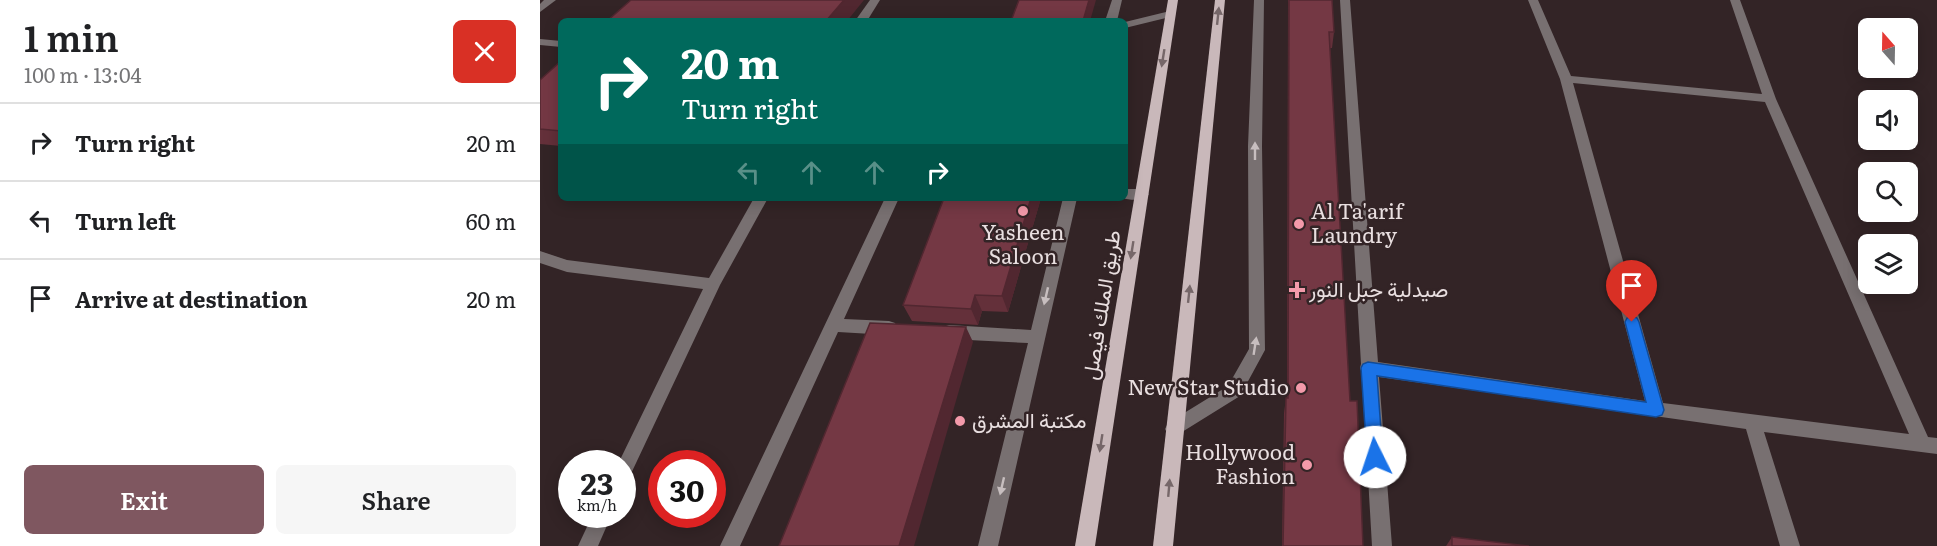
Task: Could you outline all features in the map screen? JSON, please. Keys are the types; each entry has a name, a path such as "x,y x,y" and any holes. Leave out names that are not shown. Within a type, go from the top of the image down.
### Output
{"main road":[{"path":"1163,546 1220,0"},
{"name":"طريق الملك فيصل","path":"1085,546 1172,7"}],"street":[{"path":"540,9 551,0"},
{"path":"863,18 874,0"},
{"path":"1113,18 1117,0"},
{"path":"1174,429 1234,391 1257,350 1255,146 1259,0"},
{"path":"1345,0 1368,368 1382,546"},
{"path":"1533,0 1566,80 1656,410"},
{"path":"1735,0 1770,99 1930,445"},
{"path":"1128,25 1172,7"},
{"path":"540,42 558,44"},
{"path":"1566,80 1770,99"},
{"path":"1128,194 1142,194"},
{"path":"633,450 713,284 759,201"},
{"path":"730,546 890,201"},
{"path":"988,546 1069,201"},
{"path":"540,257 567,266 713,284"},
{"path":"832,325 901,329"},
{"path":"935,331 1037,337"},
{"path":"1368,368 1656,410 1930,445"},
{"path":"1753,423 1790,546"},
{"path":"588,546 596,528"}],"building":[{"path":"631,0 844,0 829,18 610,18"},
{"path":"1019,0 1089,0 1084,18 1012,18"},
{"path":"1289,0 1332,0 1334,32 1329,32 1350,401 1357,401 1363,546 1283,546 1286,398 1288,398"},
{"path":"558,64 558,131 540,129 540,80"},
{"path":"943,201 1030,201 1002,296 975,295 971,309 903,305"},
{"path":"870,323 966,327 899,546 779,546"},
{"path":"1452,537 1529,546 1452,546"}],"place":[{"name":"Yasheen Saloon","path":"1023,211"},
{"name":"Al Ta'arif Laundry","path":"1299,224"},
{"name":"صيدلية جبل النور","path":"1297,290"},
{"name":"New Star Studio","path":"1301,388"},
{"name":"مكتبة المشرق","path":"960,421"},
{"name":"Hollywood Fashion","path":"1307,465"}],"route":[{"path":"1375,457 1368,368 1656,410 1632,322"}]}
